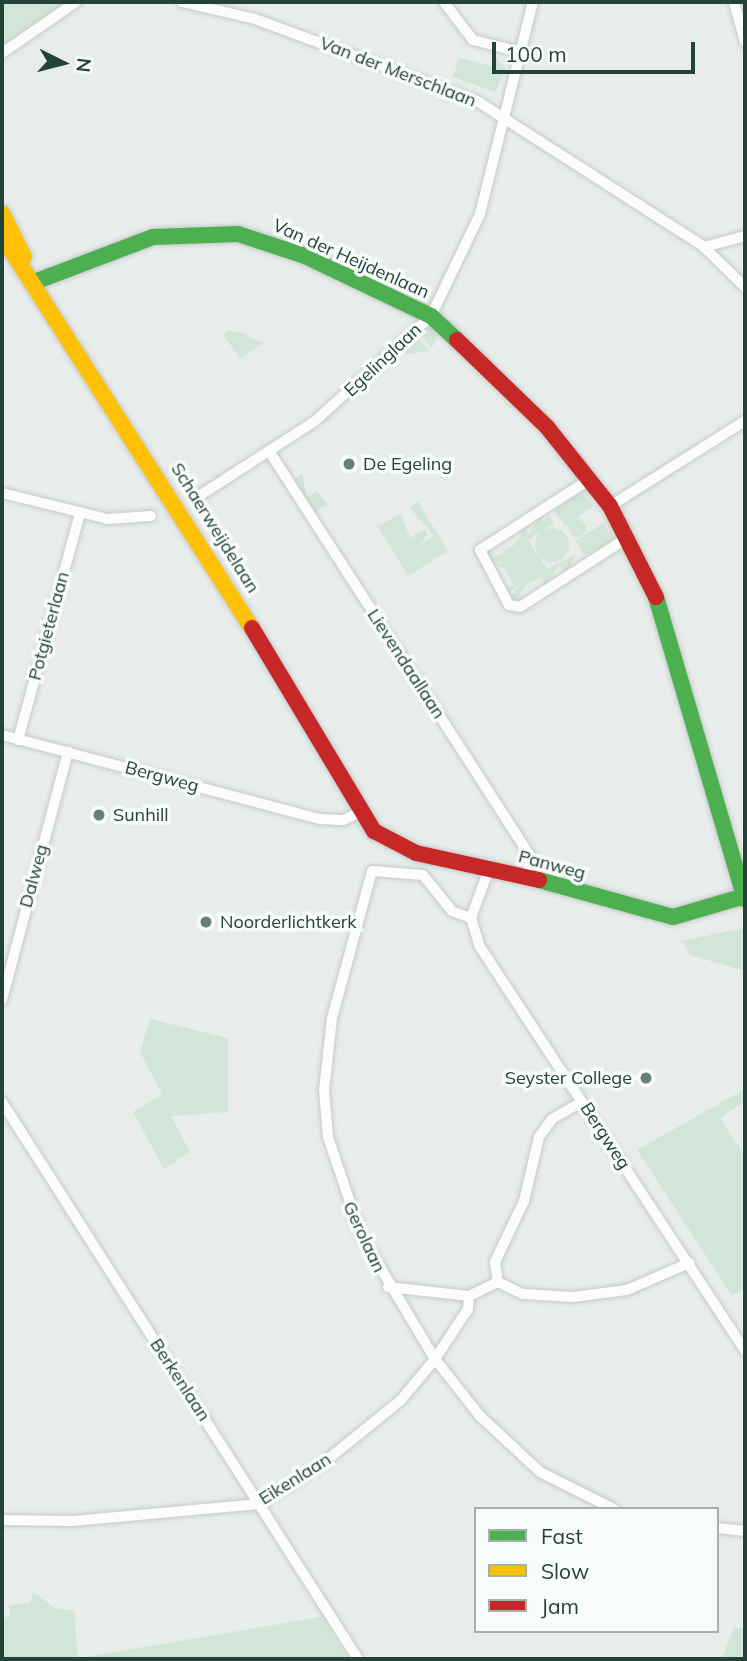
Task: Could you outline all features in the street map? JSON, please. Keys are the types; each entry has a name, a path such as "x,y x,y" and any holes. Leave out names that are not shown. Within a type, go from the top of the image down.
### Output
{"street":[{"path":"2,52 76,2"},
{"name":"Van der Merschlaan","path":"182,2 255,19 417,76 505,117 704,247 745,286"},
{"path":"444,2 472,40 521,52"},
{"name":"Egelinglaan","path":"199,496 271,454 431,316 480,214 533,2"},
{"path":"734,2 745,42"},
{"name":"Schaerweijdelaan","path":"2,212 33,275 362,811"},
{"name":"Van der Heijdenlaan","path":"33,275 153,237 238,234 305,256 431,316 503,382 590,479 628,537 681,664 745,897"},
{"name":"Schaerweijdelaan","path":"2,236 33,275"},
{"path":"704,247 745,236"},
{"path":"610,506 745,421"},
{"name":"Lievendaallaan","path":"271,454 531,859 526,876"},
{"path":"590,479 480,550 509,605 520,607 628,537"},
{"path":"2,493 108,519 151,516"},
{"name":"Potgieterlaan","path":"18,740 80,513"},
{"name":"Bergweg","path":"2,736 321,819 343,820 362,811"},
{"name":"Dalweg","path":"2,1000 68,752"},
{"name":"Panweg","path":"362,811 391,845 526,876 673,917 745,897"},
{"path":"471,918 489,869"},
{"name":"Gerolaan","path":"471,918 452,911 423,875 372,871 332,1018 324,1090 340,1185 388,1287 435,1359 480,1416 540,1472 610,1507"},
{"name":"Bergweg","path":"471,918 480,947 745,1351"},
{"name":"Berkenlaan","path":"2,1102 358,1659"},
{"path":"498,1282 495,1262 524,1201 539,1137 552,1119 582,1102"},
{"path":"498,1282 523,1294 573,1297 627,1290 689,1263"},
{"path":"388,1287 469,1296 498,1282"},
{"name":"Eikenlaan","path":"2,1520 73,1521 259,1504 369,1427 435,1359 468,1309 469,1296"},
{"path":"719,1528 745,1531"}],"green space":[{"path":"2,2 71,2 2,45"},
{"path":"495,57 506,69 495,92 453,77 459,58 493,66"},
{"path":"431,327 439,331 432,348 419,333"},
{"path":"227,330 243,333 263,343 241,359 223,335"},
{"path":"415,335 429,351 407,354 401,348"},
{"path":"302,473 307,498 317,491 327,504 314,513 294,481"},
{"path":"582,491 593,507 565,526 554,511"},
{"path":"418,502 448,551 408,576 378,527 401,513 410,538 425,529 428,534 418,546 434,536 409,507"},
{"path":"542,514 542,523 549,515 554,523 528,540 547,569 575,555 567,572 559,566 545,585 542,577 525,586 515,602 510,597 520,585 509,593 506,587 514,585 504,568 489,563 508,563 486,560 485,555 490,549 492,559 515,544 525,526 528,535"},
{"path":"577,519 583,522 586,528 583,534 577,537 571,534 568,528 571,522"},
{"path":"604,523 615,541 584,555 575,541"},
{"path":"552,528 564,533 569,545 564,557 552,562 540,557 535,545 540,533"},
{"path":"743,928 745,971 690,955 682,941"},
{"path":"150,1019 228,1038 228,1112 171,1116 190,1152 164,1169 133,1112 162,1094 140,1052"},
{"path":"745,1089 745,1101 720,1118 745,1156 745,1288 732,1296 637,1150"},
{"path":"33,1592 56,1609 74,1610 78,1658 321,1617 347,1658 2,1659 2,1617 10,1617 9,1605 30,1603"},
{"path":"734,1627 745,1629 745,1659 722,1659"}],"traffic: fast":[{"path":"37,281 153,237 238,234 305,256 431,316 457,340"},
{"path":"656,597 745,899"},
{"path":"539,880 673,917 745,896"}],"traffic: slow":[{"path":"2,213 24,257"},
{"path":"2,236 252,628"}],"traffic: jam":[{"path":"457,340 547,427 610,506 656,597"},
{"path":"252,628 374,831 416,853 539,880"}],"place":[{"name":"De Egeling","path":"349,464"},
{"name":"Sunhill","path":"99,815"},
{"name":"Noorderlichtkerk","path":"206,922"},
{"name":"Seyster College","path":"646,1078"}]}
